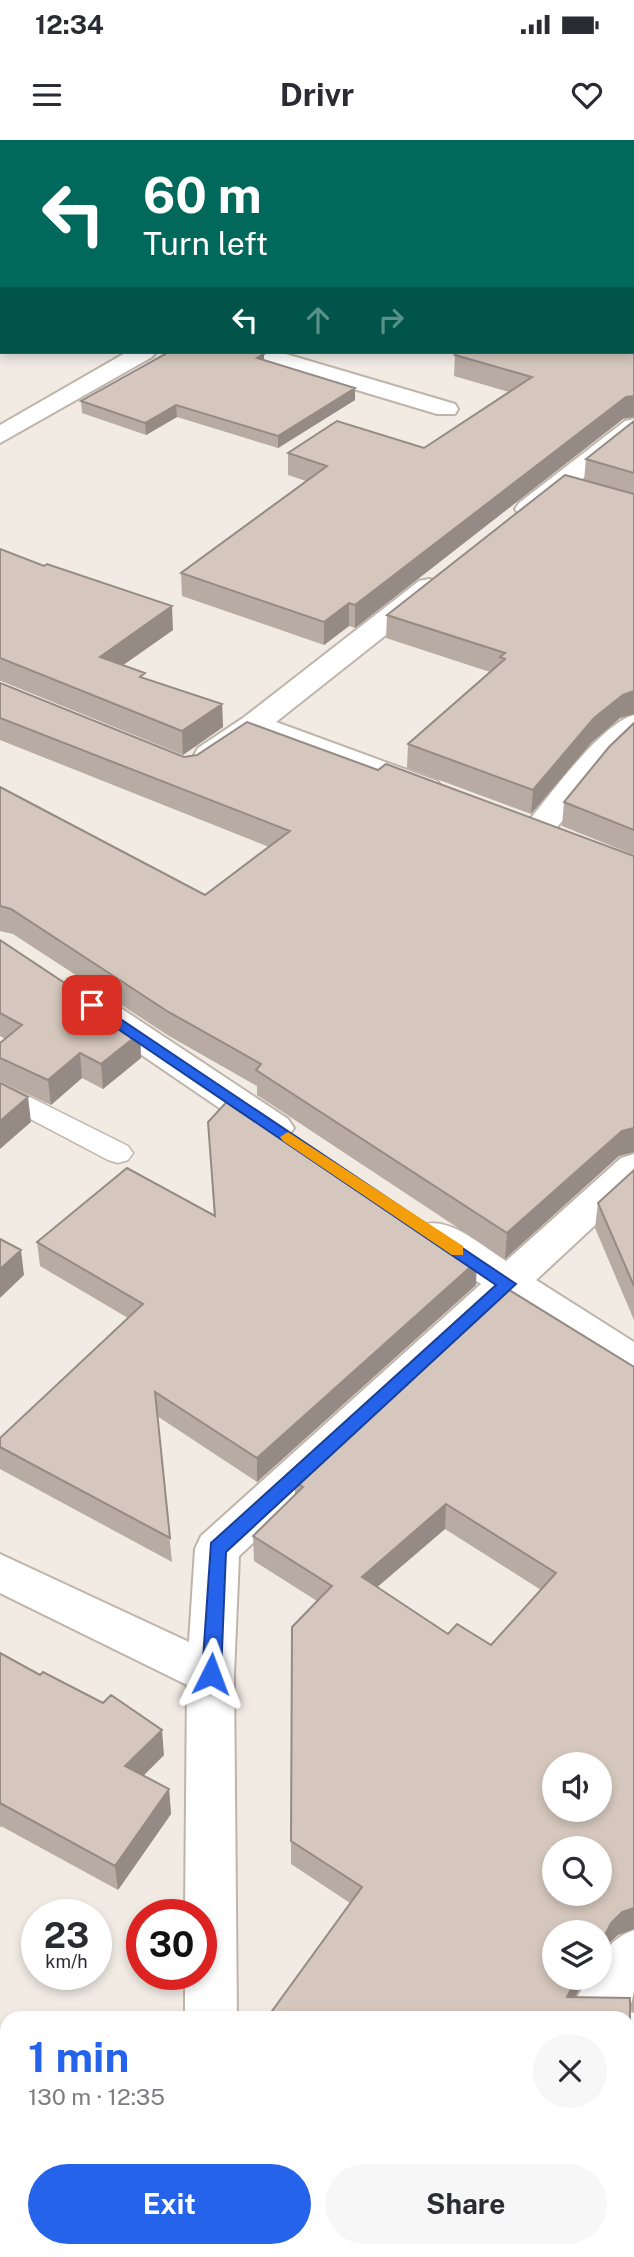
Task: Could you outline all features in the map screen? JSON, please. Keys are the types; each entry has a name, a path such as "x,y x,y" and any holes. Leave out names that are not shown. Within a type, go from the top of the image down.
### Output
{"street":[{"path":"0,435 141,354"},
{"path":"262,354 446,410"},
{"path":"504,528 571,489 634,426"},
{"path":"186,770 254,724 450,570"},
{"path":"254,724 447,796"},
{"path":"537,830 594,762 634,724"},
{"path":"69,989 300,1145"},
{"path":"211,2011 211,1674 217,1549 634,1167"},
{"path":"404,1215 508,1284 634,1362"},
{"path":"0,1572 211,1674"},
{"path":"613,2011 634,1954"}],"lane":[{"path":"0,1091 118,1153"}],"building":[{"path":"165,354 264,354 257,358 355,388 278,436 176,405 145,423 81,401"},
{"path":"634,354 634,396 626,397 355,605 349,603 324,622 181,573 327,466 288,453 337,421 424,448 532,377 455,355"},
{"path":"634,421 634,473 586,459"},
{"path":"565,475 634,494 634,691 623,695 594,718 533,790 408,744 505,659 500,657 505,653 387,615"},
{"path":"0,549 44,566 47,564 172,606 100,657 145,673 140,677 222,704 182,731 0,658"},
{"path":"0,683 184,757 197,755 247,722 378,770 386,764 634,856 634,1128 622,1131 507,1233 256,1070 261,1064 167,1011 11,909 0,906 0,787 205,895 290,831 0,718"},
{"path":"634,723 634,830 564,802 609,747"},
{"path":"0,940 140,1033 101,1064 80,1053 48,1080 0,1058 0,1043 22,1025 0,1013"},
{"path":"0,1083 28,1097 0,1121"},
{"path":"232,1096 477,1261 257,1458 155,1392 170,1538 0,1447 0,1438 143,1304 37,1242 127,1168 215,1216 208,1122"},
{"path":"634,1170 634,1286 598,1203"},
{"path":"0,1239 21,1250 0,1269"},
{"path":"506,1288 634,1367 634,1908 622,1912 612,1922 542,1920 542,1990 571,1990 567,1997 630,1998 630,2011 272,2011 362,1887 291,1841 292,1627 332,1586 253,1536 303,1487 295,1482","holes":["446,1504 556,1573 491,1645 457,1624 448,1634 362,1577"]},
{"path":"0,1653 40,1675 43,1672 103,1703 111,1695 162,1730 125,1766 169,1789 115,1866 0,1803"}],"slow traffic":[{"path":"288,1137 457,1251"}],"route":[{"path":"92,1005 508,1284 217,1549 211,1674"}]}
